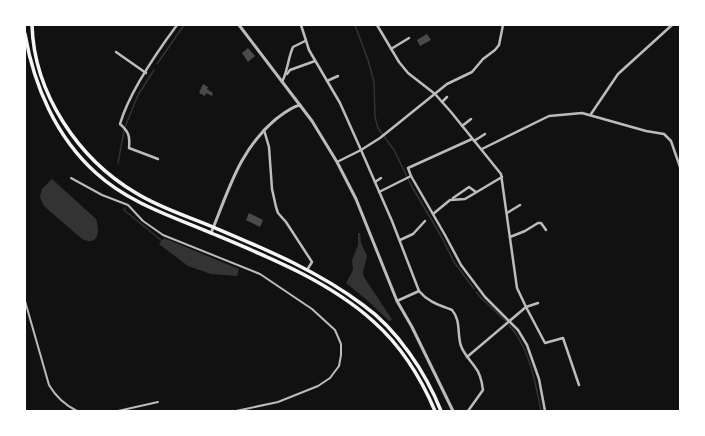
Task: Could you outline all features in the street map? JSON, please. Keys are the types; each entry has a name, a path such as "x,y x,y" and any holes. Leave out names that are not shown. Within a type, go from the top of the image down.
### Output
{"main road":[{"path":"32,25 37,58 46,89 60,117 92,160 113,178 149,201 213,227 307,270 365,306 404,346 431,389 441,411"},
{"path":"25,34 35,77 47,106 63,132 84,161 96,173 111,185 160,213 211,233 319,283 361,311 376,323 409,362 422,383 435,411"}],"street":[{"path":"158,159 129,148 130,140 128,131 120,124 128,102 176,26 171,25"},
{"path":"239,25 300,104 337,162 356,199 397,301 453,411"},
{"path":"301,25 305,41 340,103 380,192 419,291 424,297 433,303 454,312 459,325 461,344 467,357 476,367 484,390 468,411"},
{"path":"377,25 391,49 408,73 442,102 498,169 502,177 517,288 545,343 563,338 579,385"},
{"path":"337,162 361,150 380,138 434,94 448,84 472,72 483,59 499,45 503,25"},
{"path":"591,114 618,74 672,25"},
{"path":"391,49 408,38"},
{"path":"282,82 294,47 305,41"},
{"path":"116,52 146,72"},
{"path":"286,74 290,70 315,61"},
{"path":"327,81 338,76"},
{"path":"442,102 447,97"},
{"path":"211,233 238,166 250,146 264,130 283,114 294,106 300,104"},
{"path":"482,149 549,116 582,113 591,114 646,131 664,134 671,141 680,167"},
{"path":"462,126 471,119"},
{"path":"264,130 269,147 272,189 276,207 278,213 286,222 312,262 307,270"},
{"path":"485,134 408,168 411,176 461,265 485,297 518,330 527,345 533,357 545,411"},
{"path":"380,192 411,176"},
{"path":"452,199 465,199 502,177"},
{"path":"71,178 102,195 128,206 143,221 163,235 260,274 312,309 336,330 341,344 341,355 339,366 330,378 322,384 278,402 236,411"},
{"path":"375,182 382,178"},
{"path":"433,214 469,187 476,192"},
{"path":"507,213 520,205"},
{"path":"400,240 413,234 425,221"},
{"path":"510,237 525,231 538,223 541,223 546,230"},
{"path":"397,301 419,291"},
{"path":"25,301 49,385 62,402 77,411"},
{"path":"467,357 526,307 538,304"},
{"path":"118,411 158,402"}],"shaded area":[{"path":"52,179 96,219 98,232 95,239 88,241 82,239 44,206 40,197 42,189"},
{"path":"358,233 360,233 361,243 367,256 363,272 364,277 392,320 389,321 346,283 353,270 352,260 358,245"},
{"path":"164,238 239,269 237,276 211,274 188,266 159,244"}],"building":[{"path":"427,34 431,40 420,46 417,40"},
{"path":"248,48 255,56 248,62 242,53"},
{"path":"203,84 213,93 212,96 206,93 205,96 199,93"},
{"path":"249,213 263,220 260,227 246,220"}],"waterway":[{"path":"157,64 184,25"},
{"path":"355,25 368,60 374,82 375,117 378,128 394,150 411,185 441,236 454,262 474,289"},
{"path":"125,127 138,95 154,70"},
{"path":"118,163 124,131"},
{"path":"125,208 124,210 162,241"},
{"path":"476,292 506,321"},
{"path":"509,325 516,334 527,355 534,377 541,411"}]}
